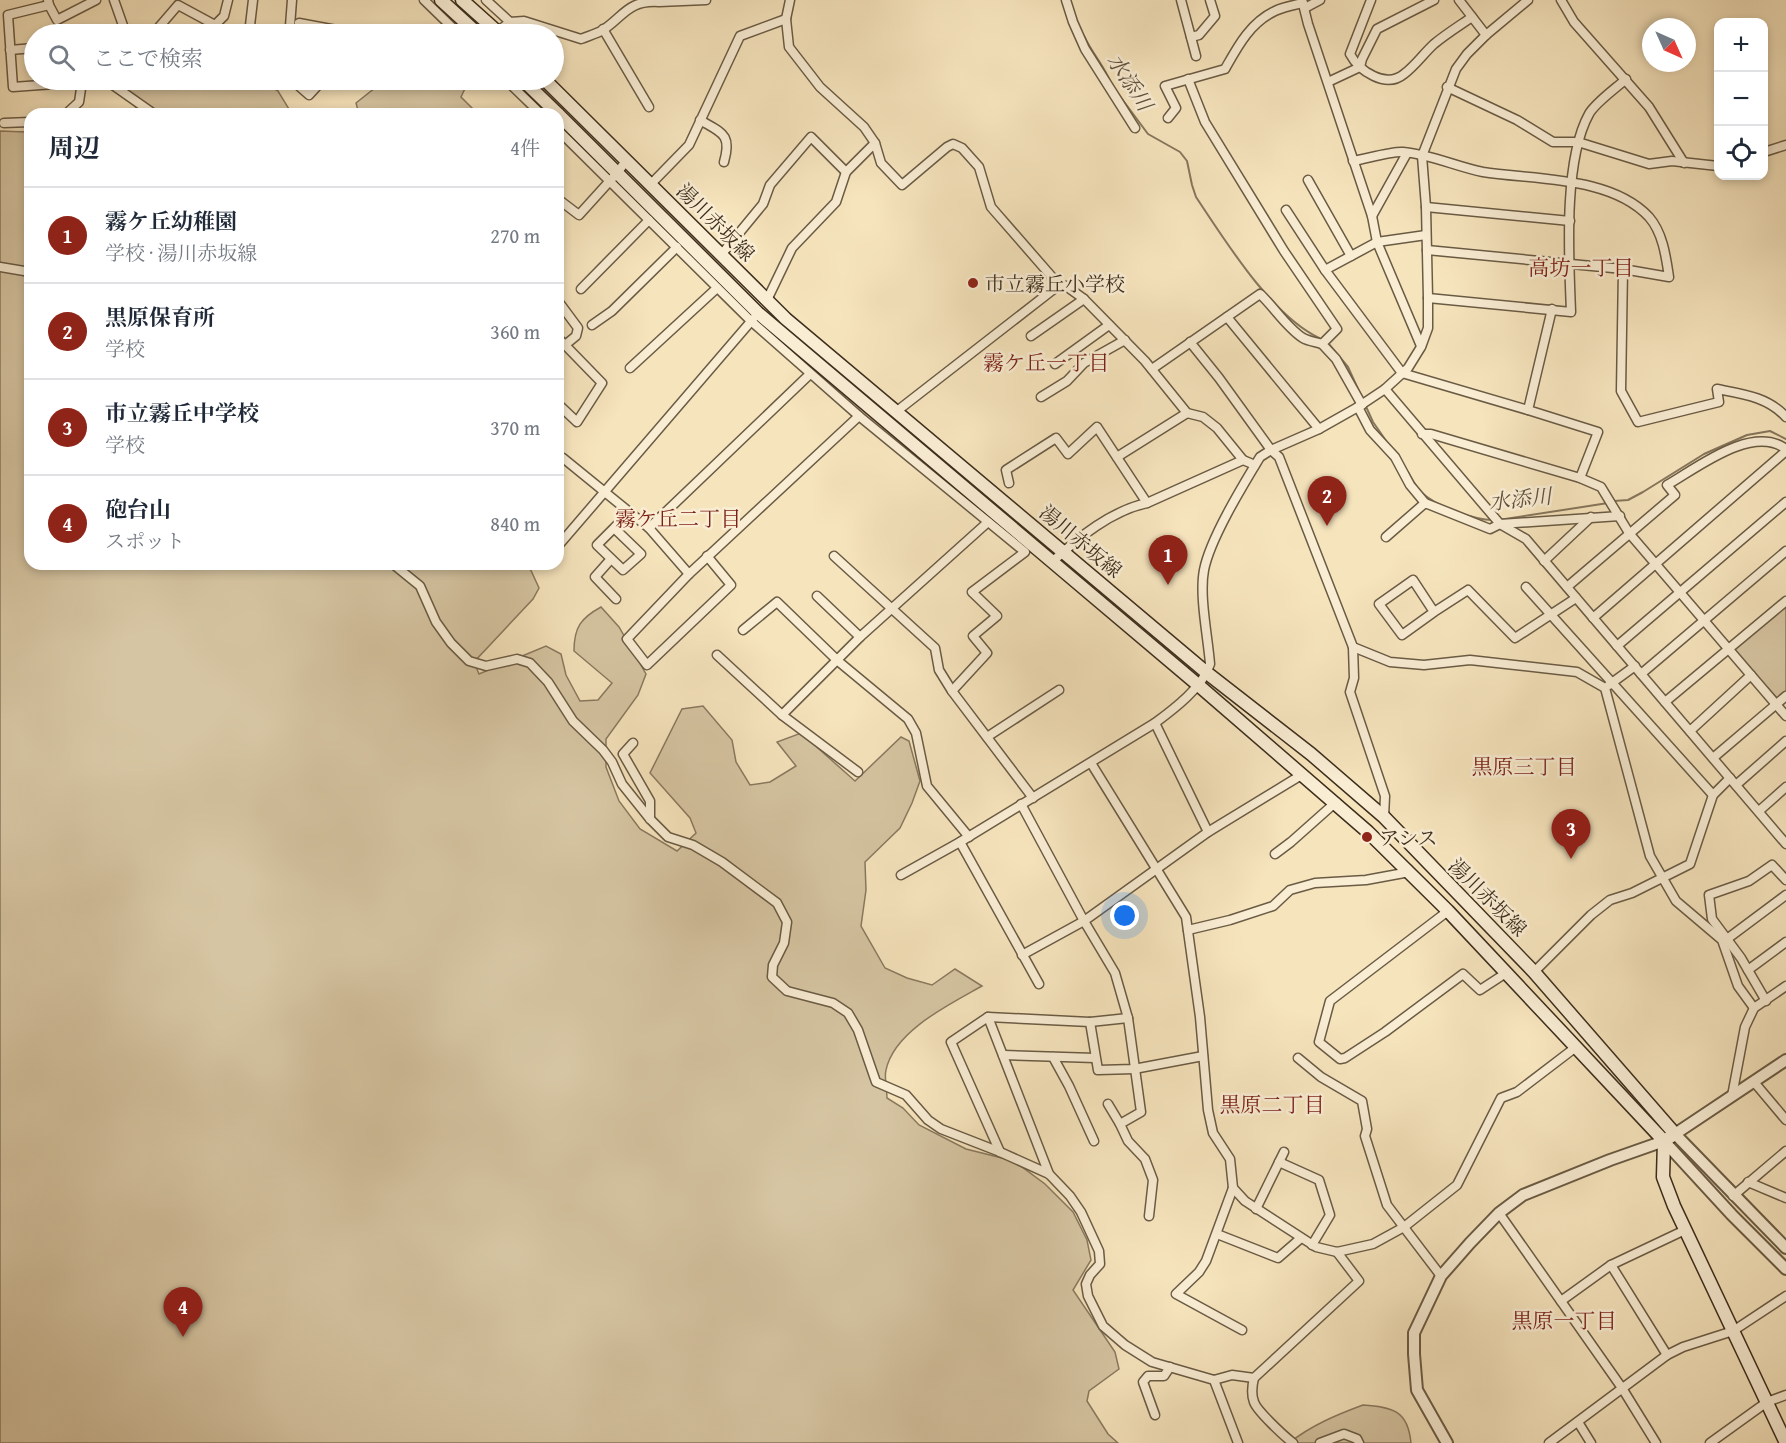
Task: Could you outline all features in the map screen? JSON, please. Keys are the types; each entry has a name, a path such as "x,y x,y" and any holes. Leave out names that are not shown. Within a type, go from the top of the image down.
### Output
{"main road":[{"path":"441,0 467,24"},
{"path":"462,0 488,24"},
{"name":"湯川赤坂線","path":"533,90 552,108"},
{"name":"湯川赤坂線","path":"554,90 766,300 1207,673 1311,754 1384,817 1534,972 1669,1138"},
{"name":"湯川赤坂線","path":"564,121 613,177 754,317 1052,562 1336,802 1408,870 1576,1047 1669,1138"},
{"path":"1669,1138 1663,1177 1685,1230 1786,1443"}],"street":[{"path":"24,86 13,87 8,15 48,2 57,20 96,0"},
{"path":"114,0 122,24"},
{"path":"216,24 225,16 228,0"},
{"path":"250,24 253,0"},
{"path":"290,24 292,0"},
{"path":"424,0 449,24"},
{"path":"486,0 510,22 524,21 534,24"},
{"path":"564,34 581,39 603,29 629,5 652,1 659,3 706,0"},
{"path":"790,0 786,19 789,47 820,87 864,127 875,143 881,163 902,185 947,147 952,144 962,148 979,167 991,207 1059,285 1066,286 1084,299 1152,369 1187,413 1203,417 1217,428 1243,460 1255,465"},
{"path":"1066,0 1085,49 1135,128"},
{"path":"1181,0 1196,56"},
{"path":"1191,37 1199,35 1215,16 1210,0"},
{"path":"1168,118 1176,108 1165,86 1225,69 1241,40 1253,27 1275,11 1320,0"},
{"path":"1371,0 1350,54 1360,67 1379,78 1403,76 1445,35 1472,17"},
{"path":"1328,82 1360,67 1377,29 1434,0"},
{"path":"1459,0 1486,35"},
{"path":"901,875 969,837 1155,723 1180,705 1207,673 1210,664 1203,585 1204,571 1220,530 1260,457 1319,429 1360,406 1385,389 1408,368 1422,347 1428,328 1428,298 1426,207 1422,156 1447,87 1456,69 1486,35 1528,0"},
{"path":"1562,0 1574,22 1649,107 1683,163"},
{"path":"1303,3 1372,216 1377,242 1422,347"},
{"path":"162,24 178,6 213,24"},
{"path":"651,184 689,145 740,36 786,19"},
{"path":"603,29 649,107"},
{"path":"10,50 24,49"},
{"path":"1188,79 1205,122 1284,250 1337,329 1322,344"},
{"path":"1428,298 1571,312 1570,221 1572,183 1578,142 1590,112 1626,79"},
{"path":"1447,87 1517,120 1553,142 1578,142 1649,164 1672,161 1714,166"},
{"path":"72,108 79,102 82,90"},
{"path":"121,90 146,108"},
{"path":"516,90 535,108"},
{"path":"700,120 722,133 728,147 724,162"},
{"path":"4,123 24,122"},
{"path":"564,135 613,177 676,247 717,288 754,317 810,374 1025,552 972,592 997,616 974,636 987,653 952,691"},
{"path":"721,255 763,204 770,185 811,137 846,172"},
{"path":"766,300 792,248 836,202 846,172 875,143"},
{"path":"1768,151 1786,145"},
{"path":"1353,161 1403,152 1482,171 1572,183 1609,191 1636,206 1653,224 1665,249 1669,277 1623,269 1427,250"},
{"path":"1372,216 1407,153"},
{"path":"564,204 579,215 626,161"},
{"path":"1308,180 1351,256"},
{"path":"1426,207 1570,221"},
{"path":"1286,210 1325,270 1402,373 1598,432 1580,478"},
{"path":"581,289 650,220"},
{"path":"1325,270 1377,242 1426,235"},
{"path":"592,325 612,311 676,247"},
{"path":"0,267 24,271"},
{"path":"1623,269 1621,391 1638,422 1719,402 1717,389 1755,396 1779,409 1786,417"},
{"path":"897,411 1059,285"},
{"path":"630,368 717,288"},
{"path":"1152,369 1260,294 1276,308 1287,324 1304,338 1322,344 1336,359 1370,430 1395,457 1410,485 1425,503 1490,529 1500,524 1620,516"},
{"path":"1031,336 1084,299"},
{"path":"564,309 578,328 576,336 565,345 602,383 577,423 564,410"},
{"path":"1528,410 1552,309"},
{"path":"564,539 754,317"},
{"path":"1227,317 1319,429"},
{"path":"1055,364 1109,325"},
{"path":"1041,397 1067,381 1084,363 1125,340"},
{"path":"1190,342 1271,450 1279,457 1353,647 1354,678 1350,692 1385,796 1384,817"},
{"path":"649,528 810,374"},
{"path":"1385,389 1500,524 1526,539 1785,841"},
{"path":"1118,457 1187,413"},
{"path":"707,556 731,585 647,665 627,639 707,556 859,416"},
{"path":"1008,483 1006,470 1056,438 1068,454 1097,427 1147,502"},
{"path":"1422,434 1431,434 1580,478 1601,487 1629,533 1786,716"},
{"path":"1567,587 1675,495 1667,485 1732,448 1749,442 1764,440 1779,443 1786,450 1593,618"},
{"path":"564,460 649,528 689,574"},
{"path":"1052,562 1088,532 1131,507 1243,460"},
{"path":"1617,646 1786,502"},
{"path":"1386,537 1425,503"},
{"path":"614,528 641,554 623,570 597,545 628,513"},
{"path":"1544,561 1591,517"},
{"path":"782,715 860,637 988,522"},
{"path":"1641,674 1786,551"},
{"path":"834,556 935,648 939,670 952,691 1033,798"},
{"path":"611,559 595,577 616,599"},
{"path":"400,570 420,586 436,622 451,643 470,661 486,666 517,659 530,663 548,682 573,721 603,750 612,762 622,784 668,837 693,845 722,862 777,903 787,922 784,943 773,965 772,977 787,991 833,1003 848,1013 858,1030 876,1082 906,1095 928,1120 941,1129 1049,1174 1070,1196 1081,1212 1100,1251 1100,1264 1090,1275 1086,1284 1088,1296 1103,1326 1125,1345 1152,1362 1214,1380 1232,1375 1254,1378"},
{"path":"1434,612 1413,580 1379,604 1402,635 1468,590 1515,638 1576,598"},
{"path":"1526,587 1551,614 1608,685 1713,795"},
{"path":"817,596 860,637"},
{"path":"1665,702 1786,600"},
{"path":"743,630 777,602 838,661 908,719 916,733 927,786 969,837"},
{"path":"1353,647 1390,662 1424,665 1470,660 1577,672 1608,685"},
{"path":"717,655 782,715 858,772"},
{"path":"1608,685 1635,666"},
{"path":"1690,731 1751,675"},
{"path":"1608,685 1650,856 1676,900 1722,940 1737,986 1754,1008"},
{"path":"987,737 1059,690"},
{"path":"1713,758 1786,696"},
{"path":"1155,723 1208,832"},
{"path":"1534,972 1591,915 1610,900 1632,893 1690,864 1713,795 1786,741"},
{"path":"633,742 623,754 650,801 650,819"},
{"path":"1091,763 1186,917 1200,1017 1208,1110 1213,1133 1230,1159 1233,1188 1217,1234 1199,1272 1176,1294 1242,1330"},
{"path":"1022,955 1084,921 1208,832 1303,774"},
{"path":"1759,811 1786,787"},
{"path":"1275,854 1336,802"},
{"path":"1021,804 1115,974 1128,1018 1141,1112 1120,1124"},
{"path":"960,842 1039,984"},
{"path":"1766,1001 1748,970 1712,919 1709,895 1749,881 1772,865 1786,880"},
{"path":"1188,930 1273,906 1290,890 1315,883 1332,884 1377,879 1408,870"},
{"path":"1727,939 1786,895"},
{"path":"1448,911 1330,1001 1319,1042 1340,1059 1345,1058 1385,1032 1463,974 1480,990 1506,973"},
{"path":"1748,970 1786,942"},
{"path":"1732,1096 1745,1027 1754,1008 1786,986"},
{"path":"1000,1152 951,1042 988,1017 1090,1022 1128,1018"},
{"path":"988,1017 1049,1174"},
{"path":"1090,1022 1098,1070 1134,1069 1203,1056"},
{"path":"1233,1188 1245,1202 1312,1245 1337,1252 1373,1244 1404,1227 1457,1185 1501,1098 1517,1092 1576,1047"},
{"path":"1003,1055 1095,1058"},
{"path":"1053,1057 1070,1086 1094,1141"},
{"path":"1298,1058 1321,1077 1362,1101 1367,1129 1365,1136 1387,1204 1441,1276"},
{"path":"1448,1443 1417,1390 1414,1333 1441,1276 1470,1243 1499,1213 1523,1195 1669,1138 1786,1060"},
{"path":"1754,1082 1786,1120"},
{"path":"1108,1104 1128,1141 1145,1159 1153,1180 1149,1216"},
{"path":"1669,1138 1786,1248"},
{"path":"1669,1138 1732,1215 1786,1269"},
{"path":"1733,1196 1786,1150"},
{"path":"1256,1209 1284,1152"},
{"path":"1279,1162 1318,1180 1330,1215 1312,1245"},
{"path":"1748,1182 1786,1198"},
{"path":"1499,1213 1622,1388 1656,1443"},
{"path":"1561,1301 1611,1265 1685,1230"},
{"path":"1217,1234 1278,1258 1301,1238"},
{"path":"1293,1443 1254,1403 1252,1388 1254,1378 1359,1281 1337,1252"},
{"path":"1611,1265 1667,1355"},
{"path":"1549,1443 1667,1355 1683,1347 1733,1331 1786,1296"},
{"path":"1155,1415 1143,1382 1148,1376 1164,1376 1170,1367"},
{"path":"1214,1380 1238,1443"},
{"path":"1710,1443 1767,1402 1786,1395"},
{"path":"1578,1422 1591,1443"},
{"path":"1320,1443 1344,1434 1357,1439 1359,1443"}],"shaded area":[{"path":"127,90 276,90 288,108 136,108 129,100"},
{"path":"372,90 464,90 461,97 472,108 357,108 356,103"},
{"path":"0,131 24,132 24,570 531,570 539,588 533,599 474,662 479,674 546,646 561,654 566,675 580,701 598,700 612,683 574,651 575,636 580,624 588,615 601,607 619,627 646,674 638,695 606,739 606,767 619,801 640,829 677,851 696,833 690,818 650,773 682,709 703,706 732,740 736,762 750,785 770,782 796,766 777,742 801,733 855,781 901,737 909,741 920,781 900,828 865,862 866,890 861,926 885,968 907,978 932,985 955,969 982,986 925,1020 900,1043 891,1056 886,1070 887,1098 903,1108 919,1125 966,1149 1014,1161 1045,1184 1073,1212 1087,1240 1091,1260 1073,1290 1115,1352 1119,1369 1089,1391 1087,1401 1108,1434 1118,1443 0,1443"},
{"path":"1786,604 1786,691 1777,698 1734,651 1733,646"},
{"path":"1363,1405 1382,1407 1397,1412 1406,1423 1411,1443 1289,1443 1325,1421"}],"waterway":[{"name":"水添川","path":"1084,36 1111,83"},
{"name":"水添川","path":"1119,95 1148,134 1180,152 1187,161 1196,197 1251,276 1284,313 1319,338"},
{"name":"水添川","path":"1328,343 1348,367 1373,422 1389,445"},
{"name":"水添川","path":"1614,501 1628,500 1704,454 1747,435 1770,431 1786,439"},
{"name":"水添川","path":"1408,472 1419,490 1435,502 1466,515 1493,520"},
{"name":"水添川","path":"1499,520 1608,503"}],"place":[{"name":"市立霧丘小学校","path":"973,283"},
{"name":"黒原保育所","path":"1327,526"},
{"name":"霧ケ丘幼稚園","path":"1168,585"},
{"name":"アシス","path":"1367,837"},
{"name":"市立霧丘中学校","path":"1571,859"},
{"name":"砲台山","path":"183,1337"}],"district":[{"name":"高坊一丁目","path":"1581,267"},
{"name":"霧ケ丘一丁目","path":"1046,362"},
{"name":"霧ケ丘二丁目","path":"678,518"},
{"name":"黒原三丁目","path":"1524,766"},
{"name":"黒原二丁目","path":"1272,1104"},
{"name":"黒原一丁目","path":"1564,1320"}]}
